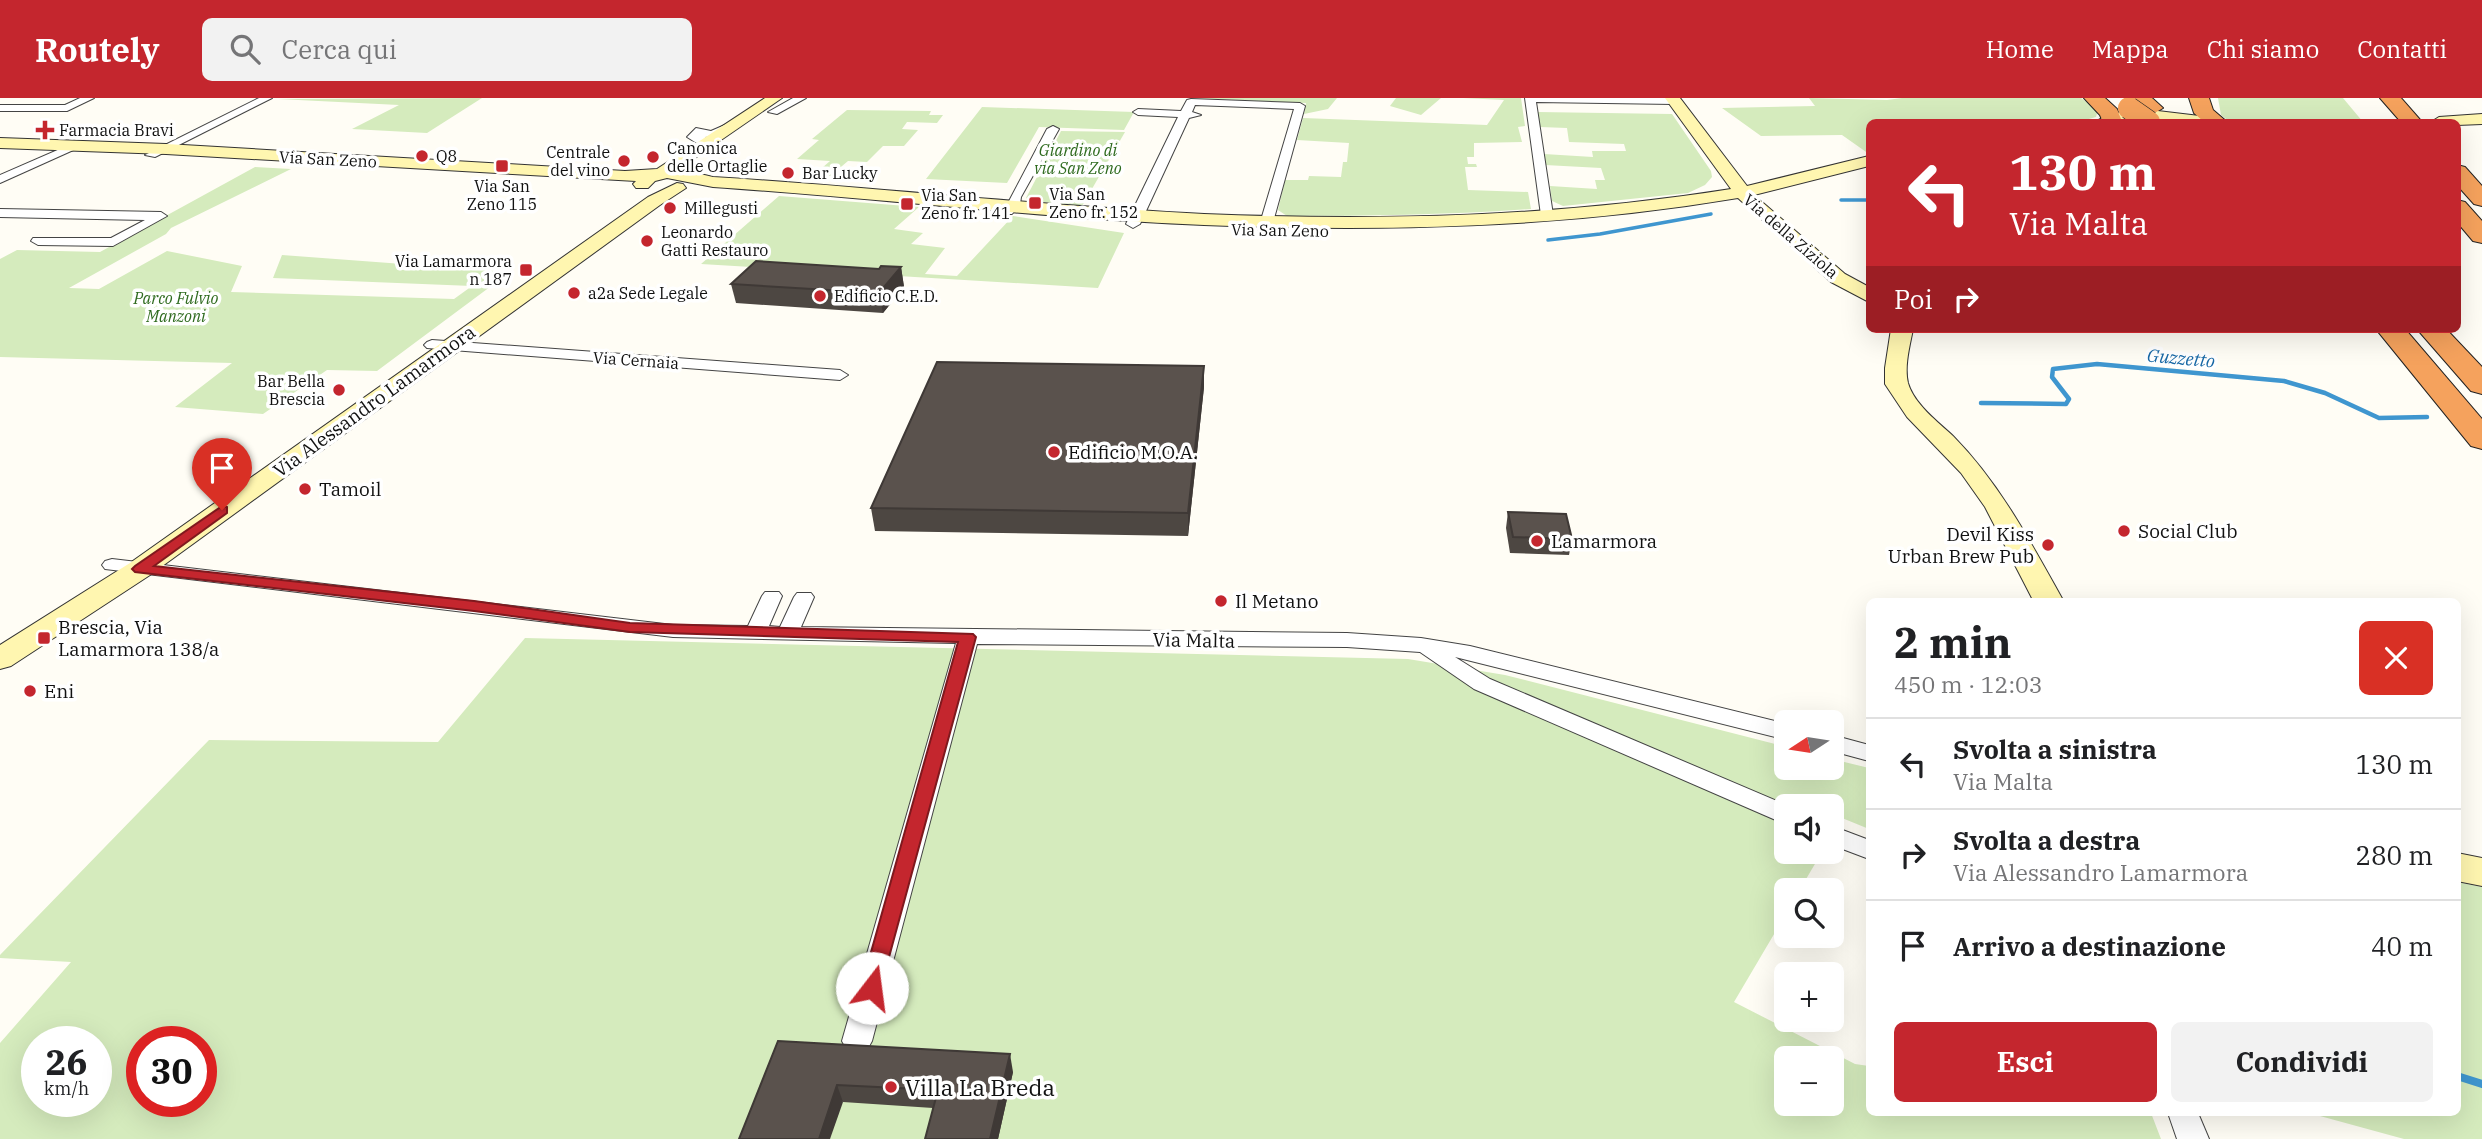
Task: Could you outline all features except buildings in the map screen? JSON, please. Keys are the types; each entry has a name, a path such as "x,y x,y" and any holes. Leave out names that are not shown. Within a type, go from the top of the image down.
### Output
{"highway":[{"path":"2094,98 2110,113 2108,119"},
{"path":"2199,98 2204,113 2213,119"},
{"path":"2390,98 2408,119"},
{"path":"2137,107 2166,119"},
{"path":"2461,176 2482,199"},
{"path":"2461,212 2482,236"},
{"path":"2393,333 2482,439"},
{"path":"2435,333 2482,384"}],"street":[{"path":"0,107 20,98"},
{"path":"0,107 67,108 89,98"},
{"path":"159,152 267,98"},
{"name":"Via Alessandro Lamarmora","path":"442,345 641,192 650,180 737,123 790,98"},
{"name":"Via Alessandro Lamarmora","path":"0,659 442,345 686,182 702,163 774,105 801,98"},
{"path":"1550,219 1530,99 1675,103"},
{"path":"1136,219 1191,102 1300,106 1266,226"},
{"name":"Via della Ziziola","path":"1675,103 1745,196 1838,278 1866,294"},
{"path":"1138,112 1296,118"},
{"path":"2121,119 2148,115 2182,119"},
{"path":"2461,120 2482,119"},
{"path":"1010,207 1053,129"},
{"name":"Via San Zeno","path":"0,147 159,152 650,180 660,190 686,182 1136,219 1409,231 1648,213 1866,172"},
{"path":"0,172 59,147"},
{"path":"0,179 59,147"},
{"name":"Via San Zeno","path":"1550,219 1745,196 1790,181 1866,162"},
{"path":"1728,175 1756,183 1790,181"},
{"path":"1648,213 1720,208 1768,218"},
{"path":"0,213 89,214 160,216 113,242 38,241 89,214"},
{"path":"0,226 26,213"},
{"path":"1901,333 1896,368 1897,384 1915,412 1970,468 1998,507 2047,598"},
{"name":"Via Cernaia","path":"442,345 840,375"},
{"name":"Via Alessandro Lamarmora","path":"0,638 126,567"},
{"name":"Via Malta","path":"126,567 474,606 630,627 788,633 963,652 1347,640 1421,645 1483,656 1774,729"},
{"path":"755,632 772,596"},
{"path":"788,633 804,597"},
{"name":"Via Malta","path":"1421,645 1482,684 1774,809"},
{"path":"857,1041 963,652"},
{"path":"1844,746 1866,752"},
{"path":"1844,840 1866,849"},
{"path":"2461,868 2482,872"},
{"path":"2184,1116 2193,1139"}],"green space":[{"path":"482,98 427,133 352,129 399,105 278,99"},
{"path":"1192,98 1337,98 1328,109 1304,114 1306,103"},
{"path":"1396,98 1441,98 1421,115 1390,106"},
{"path":"1463,98 1521,98 1525,126 1518,127 1522,142 1474,143 1474,157 1467,157 1468,164 1476,164 1477,167 1465,167 1468,190 1528,192 1531,209 1317,216 1287,216 1278,210 1285,180 1308,180 1309,176 1341,177 1343,162 1347,162 1349,143 1297,140 1303,118 1487,125 1504,100"},
{"path":"1809,98 2081,98 2098,110 2096,117 2089,119 1866,119 1866,152 1842,135 1761,136 1722,108 1815,106"},
{"path":"2218,98 2343,98 2360,119 2226,119 2221,115"},
{"path":"982,107 1134,112 1124,130 1039,127 1007,183 926,179"},
{"path":"847,110 931,111 929,115 943,115 937,123 907,122 902,129 918,130 904,146 883,146 867,162 848,161 830,176 814,175 830,161 797,159 819,140 812,139"},
{"path":"1538,112 1672,114 1711,171 1712,177 1705,185 1688,193 1563,206 1552,201 1550,186 1597,189 1595,180 1605,180 1601,168 1545,165 1544,154 1593,157 1592,151 1626,151 1624,144 1569,142 1567,128 1540,127"},
{"name":"Giardino di via San Zeno","path":"1061,131 1125,132 1082,206 1032,201 1026,198"},
{"name":"Parco Fulvio Manzoni","path":"255,167 291,169 171,228 166,234 69,288 99,289 167,251 242,266 231,292 454,299 472,286 273,278 282,255 510,272 377,371 327,370 263,414 175,407 232,363 0,357 0,259 17,250 100,252"},
{"path":"779,196 919,207 894,229 923,233 911,244 945,248 925,274 957,276 1013,216 1124,233 1098,288 701,264"},
{"path":"525,638 1408,659 1505,675 1774,744 1774,780 1844,780 1844,762 1866,767 1866,828 1844,819 1844,794 1774,794 1774,864 1815,864 1807,878 1774,878 1774,934 1734,1002 1774,1022 1774,1032 1793,1032 1820,1046 1774,1046 1774,1116 1844,1116 1844,1058 1866,1066 1866,1116 2152,1116 2161,1139 0,1139 0,1043 71,962 0,958 209,740 438,742"},
{"path":"2461,883 2482,887 2482,1139 2404,1139 2320,1116 2461,1116"}],"waterway":[{"path":"1841,200 1866,200"},
{"path":"1548,240 1600,234 1711,214"},
{"name":"Guzzetto","path":"1981,403 2066,404 2069,399 2052,377 2053,369 2097,364 2284,381 2325,393 2379,418 2427,417"},
{"name":"Guzzetto","path":"2461,1077 2482,1084"}],"place":[{"name":"Farmacia Bravi","path":"45,130"},
{"name":"Q8","path":"422,156"},
{"name":"Canonica delle Ortaglie","path":"653,157"},
{"name":"Centrale del vino","path":"624,161"},
{"name":"Via San Zeno 115","path":"502,166"},
{"name":"Bar Lucky","path":"788,173"},
{"name":"Via San Zeno fr. 152","path":"1035,203"},
{"name":"Via San Zeno fr. 141","path":"907,204"},
{"name":"Millegusti","path":"670,208"},
{"name":"Leonardo Gatti Restauro","path":"647,241"},
{"name":"Via Lamarmora n 187","path":"526,270"},
{"name":"a2a Sede Legale","path":"574,293"},
{"name":"Edificio C.E.D.","path":"820,296"},
{"name":"Bar Bella Brescia","path":"339,390"},
{"name":"Edificio M.O.A.","path":"1054,452"},
{"name":"Tamoil","path":"305,489"},
{"name":"Social Club","path":"2124,531"},
{"name":"Lamarmora","path":"1537,541"},
{"name":"Devil Kiss Urban Brew Pub","path":"2048,545"},
{"name":"Il Metano","path":"1221,601"},
{"name":"Brescia, Via Lamarmora 138/a","path":"44,638"},
{"name":"Eni","path":"30,691"},
{"name":"Villa La Breda","path":"891,1087"}],"route":[{"path":"222,510 140,569 673,631 968,637 872,988"}]}
